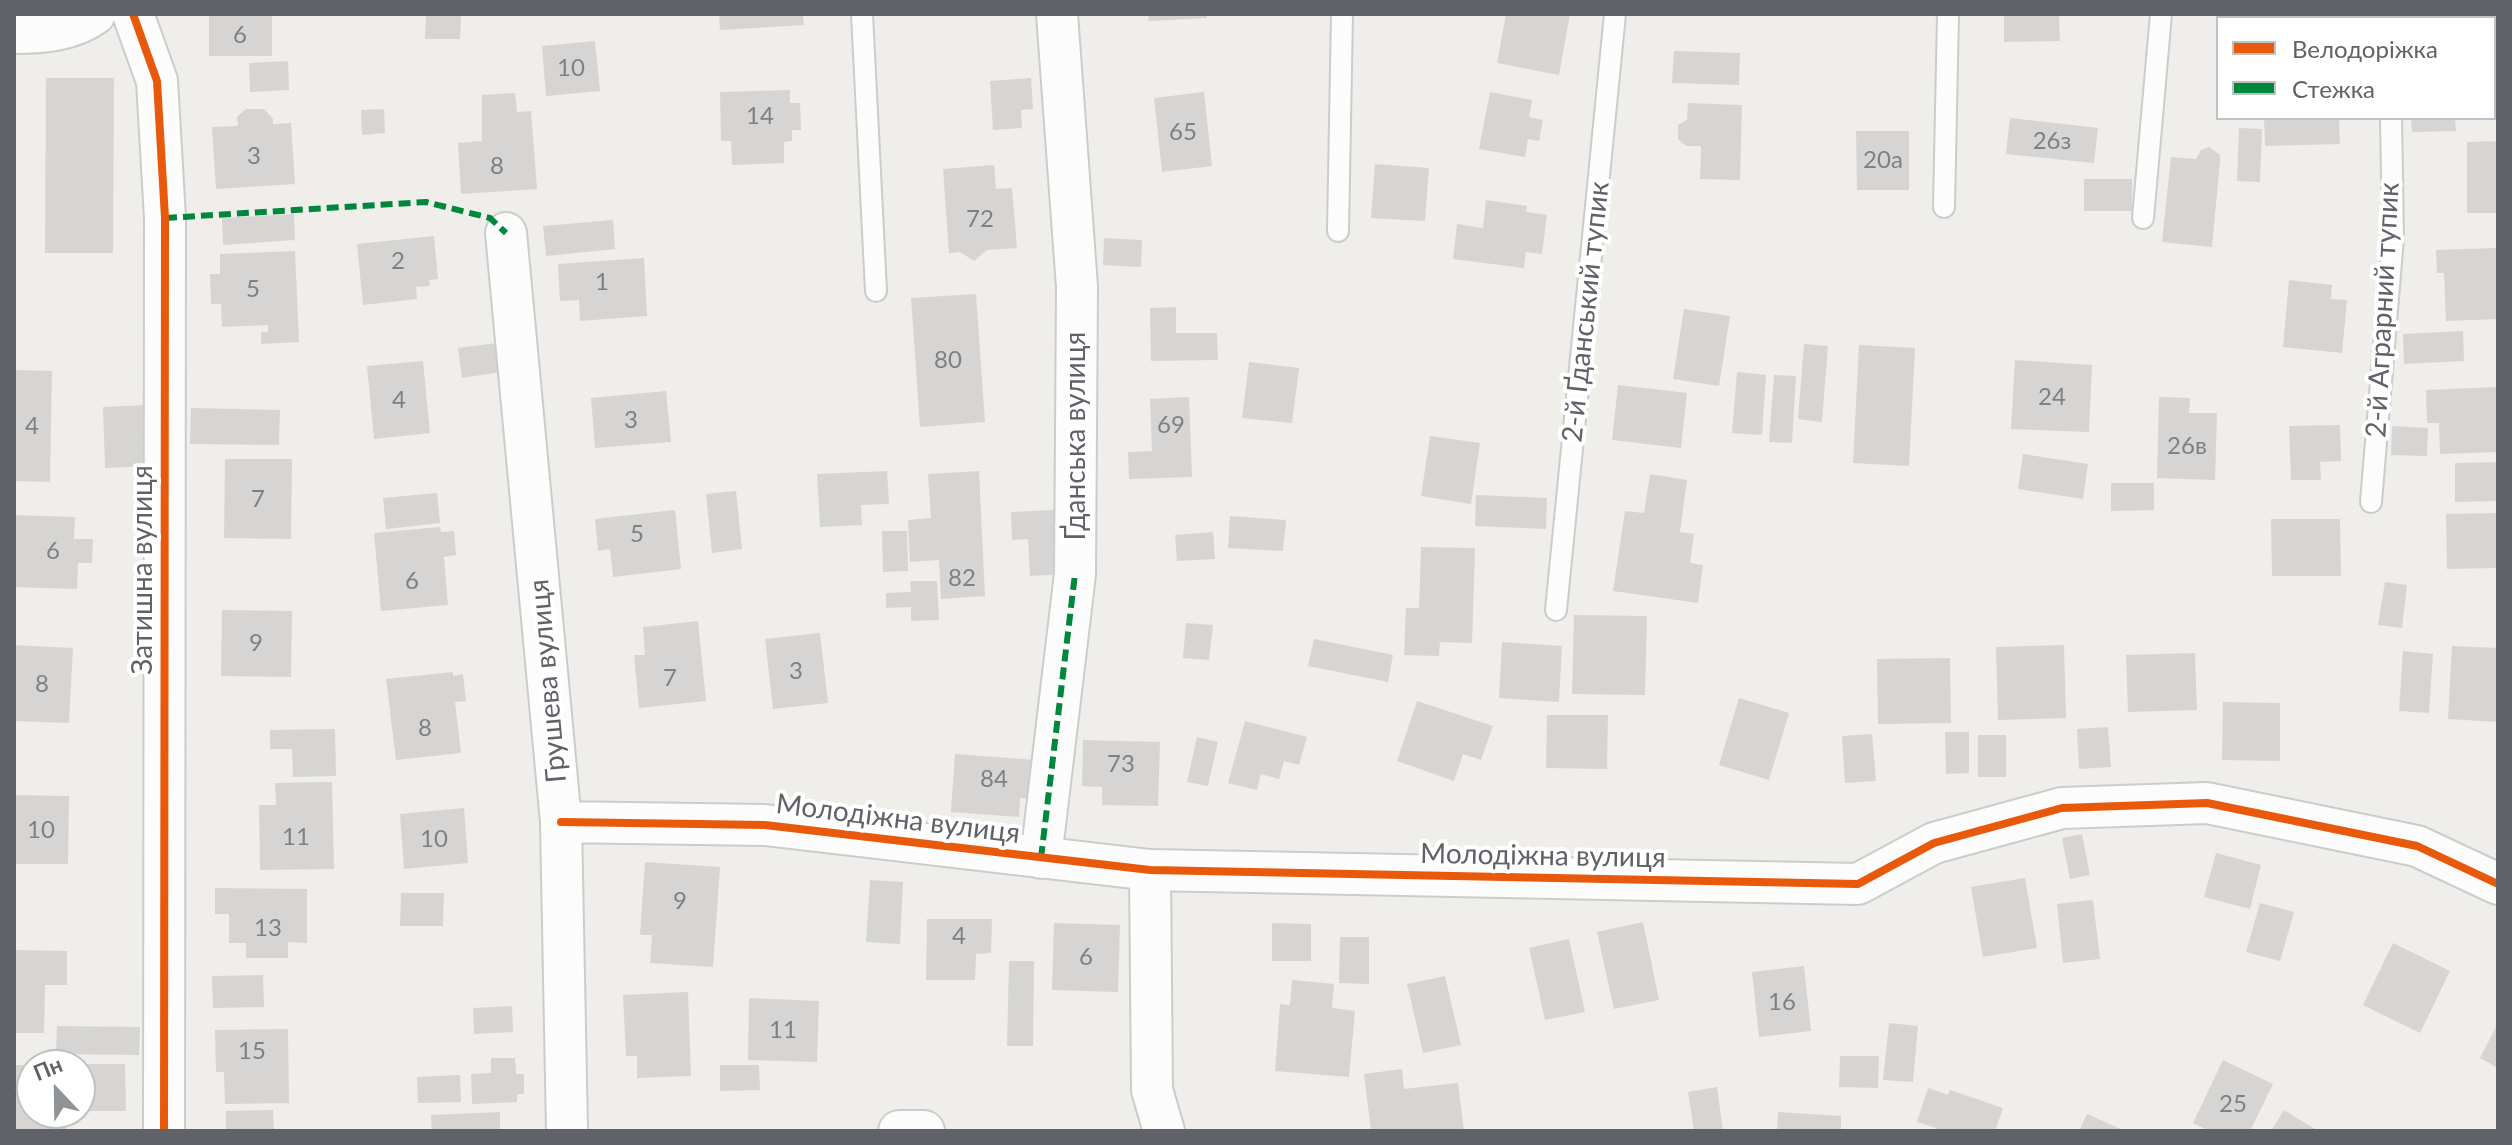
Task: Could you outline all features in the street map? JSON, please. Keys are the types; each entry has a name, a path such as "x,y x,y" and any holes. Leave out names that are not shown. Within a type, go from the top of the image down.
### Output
{"street":[{"path":"14,33 42,33 81,25 95,14"},
{"name":"Затишна вулиця","path":"133,14 157,81 165,218 164,1131"},
{"name":"Ґданська вулиця","path":"1041,858 1075,574 1077,287 1057,14"},
{"name":"Грушева вулиця","path":"506,233 561,822 567,1131"},
{"name":"Молодіжна вулиця","path":"561,822 765,825 1150,870 1858,884 1934,843 2062,808 2207,803 2417,846 2498,884"},
{"path":"1150,870 1152,1090 1164,1131"},
{"path":"899,1131 924,1131"}],"lane":[{"path":"862,14 876,291"},
{"path":"1338,231 1342,14"},
{"name":"2-й Ґданський тупик","path":"1556,610 1615,14"},
{"path":"1944,207 1948,14"},
{"path":"2143,218 2161,14"},
{"name":"2-й Аграрний тупик","path":"2371,502 2393,238 2391,120"}],"building":[{"path":"209,14 272,14 272,56 209,56"},
{"path":"426,14 461,14 460,39 425,39"},
{"path":"719,14 803,14 804,25 720,30"},
{"path":"1148,14 1207,14 1207,18 1149,21"},
{"path":"1506,14 1570,14 1559,75 1497,63"},
{"path":"2004,14 2059,14 2060,41 2004,42"},
{"path":"2264,14 2331,14 2331,16"},
{"path":"2498,14 2498,68 2496,68 2495,16"},
{"path":"595,41 600,91 546,96 542,46"},
{"path":"1674,51 1740,53 1739,85 1672,83"},
{"path":"288,61 289,90 250,92 249,63"},
{"path":"46,78 114,78 113,253 45,253"},
{"path":"1031,78 1033,109 1021,110 1022,128 993,130 990,81"},
{"path":"790,90 790,103 800,103 801,130 792,130 792,141 784,142 784,163 732,165 731,141 721,141 720,92"},
{"path":"1204,92 1212,166 1162,172 1154,98"},
{"path":"1490,92 1532,100 1529,117 1543,120 1539,141 1528,139 1525,157 1479,149"},
{"path":"515,93 517,112 531,111 537,189 461,194 458,143 482,141 482,95"},
{"path":"1688,103 1742,105 1740,180 1700,179 1701,146 1686,146 1678,139 1678,125 1687,120"},
{"path":"246,109 264,109 273,119 273,124 291,123 295,184 216,189 212,127 238,126 237,117"},
{"path":"384,109 385,133 362,135 361,110"},
{"path":"2010,118 2098,128 2094,163 2006,154"},
{"path":"2264,120 2339,120 2340,144 2265,146"},
{"path":"2411,120 2455,120 2456,131 2412,132"},
{"path":"2239,128 2262,129 2260,182 2237,181"},
{"path":"1856,131 1909,131 1909,190 1857,190"},
{"path":"2498,141 2497,213 2467,213 2467,142"},
{"path":"2209,147 2220,155 2212,247 2162,242 2171,157 2196,159 2201,150"},
{"path":"1375,164 1429,168 1425,221 1371,218"},
{"path":"994,165 996,189 1012,188 1017,248 987,250 974,261 960,252 949,253 943,169"},
{"path":"2084,179 2132,179 2132,211 2084,211"},
{"path":"1486,200 1527,206 1526,212 1547,215 1542,254 1526,252 1524,268 1453,259 1457,224 1483,228"},
{"path":"294,214 295,240 223,245 222,218"},
{"path":"613,220 615,249 546,256 543,226"},
{"path":"434,236 438,279 429,280 430,286 416,287 417,299 363,305 357,244"},
{"path":"1104,238 1142,240 1141,267 1103,265"},
{"path":"2497,248 2498,319 2446,321 2444,273 2437,273 2436,250"},
{"path":"295,251 299,342 261,344 261,332 268,332 268,325 222,327 221,304 211,304 210,274 220,274 220,254"},
{"path":"644,258 647,316 580,321 579,300 560,301 558,264"},
{"path":"2289,280 2332,285 2331,299 2347,300 2342,353 2283,347"},
{"path":"976,294 985,422 920,427 911,298"},
{"path":"1176,307 1176,333 1217,333 1218,360 1151,361 1150,308"},
{"path":"1684,309 1730,316 1719,386 1673,379"},
{"path":"2463,331 2464,361 2404,364 2403,334"},
{"path":"497,343 501,372 462,378 458,348"},
{"path":"1804,344 1828,346 1822,422 1798,419"},
{"path":"1859,345 1915,348 1909,466 1853,463"},
{"path":"2015,360 2092,365 2089,432 2011,429"},
{"path":"423,361 430,433 374,439 367,366"},
{"path":"1249,362 1299,368 1292,423 1242,418"},
{"path":"14,370 52,371 50,482 14,481"},
{"path":"1737,372 1766,375 1762,435 1732,433"},
{"path":"1774,375 1796,376 1792,443 1769,442"},
{"path":"1618,385 1687,393 1681,448 1612,440"},
{"path":"2498,387 2498,452 2440,454 2439,423 2427,423 2426,390"},
{"path":"666,391 671,442 595,448 591,398"},
{"path":"1189,397 1192,477 1129,479 1128,452 1152,451 1150,399"},
{"path":"2159,397 2190,398 2189,413 2217,413 2215,480 2157,478"},
{"path":"148,405 150,466 105,468 103,407"},
{"path":"191,408 280,410 279,445 190,444"},
{"path":"2340,425 2341,461 2320,462 2321,480 2291,480 2289,426"},
{"path":"2392,426 2428,428 2427,456 2391,455"},
{"path":"1430,436 1480,443 1471,504 1421,496"},
{"path":"2023,454 2088,464 2083,499 2018,489"},
{"path":"225,459 292,459 291,539 224,538"},
{"path":"2498,462 2498,501 2455,502 2455,463"},
{"path":"887,471 889,504 861,505 862,525 820,527 817,474"},
{"path":"979,471 985,596 941,599 939,560 910,562 908,520 931,518 928,474"},
{"path":"1650,474 1687,480 1680,532 1694,534 1690,563 1703,565 1698,603 1613,591 1625,511 1644,513"},
{"path":"2111,483 2154,483 2154,510 2111,511"},
{"path":"736,491 742,549 712,553 706,494"},
{"path":"437,493 440,523 386,529 383,498"},
{"path":"1476,495 1547,498 1546,529 1475,526"},
{"path":"675,510 681,569 613,577 610,549 598,551 595,519"},
{"path":"1054,510 1055,533 1064,532 1066,574 1030,576 1028,539 1012,540 1011,512"},
{"path":"2498,513 2498,568 2447,569 2446,514"},
{"path":"14,515 75,517 74,539 93,539 92,563 78,563 77,589 14,587"},
{"path":"1230,516 1286,520 1283,551 1228,548"},
{"path":"2271,519 2340,519 2341,576 2272,576"},
{"path":"440,527 441,532 454,531 456,555 444,557 448,605 381,611 374,533"},
{"path":"882,531 907,531 908,571 883,572"},
{"path":"1213,532 1215,559 1177,561 1175,535"},
{"path":"1421,547 1475,548 1472,643 1440,642 1439,656 1404,655 1406,608 1419,608"},
{"path":"910,581 937,581 939,620 911,621 911,607 886,608 886,593 911,592"},
{"path":"2385,582 2407,585 2402,628 2378,625"},
{"path":"222,610 292,611 291,677 221,676"},
{"path":"1574,615 1647,616 1645,695 1572,694"},
{"path":"698,621 706,701 639,708 634,655 645,655 643,627"},
{"path":"1186,623 1213,625 1209,660 1183,658"},
{"path":"820,633 828,703 773,709 765,639"},
{"path":"1314,639 1393,655 1388,682 1308,666"},
{"path":"1502,642 1562,646 1559,702 1499,698"},
{"path":"14,645 73,648 69,723 14,721"},
{"path":"2064,645 2066,718 1998,720 1996,647"},
{"path":"2452,646 2498,648 2498,722 2448,719"},
{"path":"2403,651 2433,654 2429,713 2399,711"},
{"path":"2195,653 2197,710 2128,712 2126,655"},
{"path":"1950,658 1951,723 1878,724 1877,659"},
{"path":"453,672 453,676 463,674 466,701 455,702 461,753 396,760 386,679"},
{"path":"1739,698 1789,713 1769,780 1719,765"},
{"path":"1417,701 1493,726 1481,760 1463,754 1454,781 1397,761"},
{"path":"2223,702 2280,703 2280,761 2222,760"},
{"path":"1547,715 1608,715 1607,769 1546,768"},
{"path":"1245,721 1307,737 1299,765 1284,761 1279,779 1261,774 1257,790 1228,783"},
{"path":"2108,727 2111,767 2079,769 2077,729"},
{"path":"335,729 336,776 293,777 292,749 270,749 270,730"},
{"path":"1945,732 1969,732 1969,773 1946,774"},
{"path":"1872,734 1876,781 1845,783 1842,736"},
{"path":"1978,735 2006,735 2006,777 1978,777"},
{"path":"1197,737 1218,742 1208,786 1187,782"},
{"path":"1083,740 1160,742 1158,806 1102,805 1102,787 1082,786"},
{"path":"955,754 1036,760 1033,799 1020,798 1019,817 951,812"},
{"path":"332,782 334,869 260,870 259,805 276,805 275,783"},
{"path":"14,795 69,796 68,864 14,864"},
{"path":"464,808 468,863 404,869 400,814"},
{"path":"2082,834 2090,875 2070,879 2062,838"},
{"path":"2216,853 2261,865 2250,909 2204,897"},
{"path":"645,862 720,867 713,967 650,963 652,935 640,935"},
{"path":"2025,878 2037,948 1983,957 1971,887"},
{"path":"870,880 903,882 900,944 866,942"},
{"path":"215,888 307,889 307,943 288,942 288,958 246,958 246,943 229,943 229,914 215,914"},
{"path":"401,893 444,893 443,926 400,926"},
{"path":"2093,900 2100,959 2063,963 2057,904"},
{"path":"2260,903 2294,912 2280,961 2246,952"},
{"path":"927,919 992,919 991,953 976,954 975,980 926,980"},
{"path":"1643,922 1659,1000 1614,1009 1597,932"},
{"path":"1054,923 1120,925 1118,992 1052,990"},
{"path":"1272,923 1311,924 1311,961 1272,961"},
{"path":"1340,937 1369,937 1369,984 1339,983"},
{"path":"1569,939 1585,1012 1545,1020 1529,948"},
{"path":"2393,943 2450,971 2420,1033 2363,1005"},
{"path":"14,950 67,951 67,985 45,985 44,1033 14,1033"},
{"path":"1009,961 1034,961 1033,1046 1007,1046"},
{"path":"1804,966 1811,1031 1759,1037 1752,972"},
{"path":"263,975 264,1007 213,1008 212,976"},
{"path":"1445,976 1461,1045 1423,1053 1407,984"},
{"path":"1292,980 1334,984 1332,1008 1355,1011 1349,1077 1275,1071 1280,1004 1290,1005"},
{"path":"688,992 691,1076 637,1078 637,1056 626,1056 623,995"},
{"path":"749,998 819,1001 817,1062 748,1060"},
{"path":"512,1006 513,1032 474,1034 473,1008"},
{"path":"1889,1023 1918,1026 1913,1082 1883,1080"},
{"path":"2498,1023 2498,1068 2480,1058"},
{"path":"57,1026 140,1027 139,1055 96,1054 96,1049 56,1049"},
{"path":"288,1029 289,1103 225,1104 224,1072 216,1072 215,1030"},
{"path":"1840,1056 1879,1056 1878,1088 1839,1087"},
{"path":"491,1058 515,1058 516,1074 524,1074 524,1094 517,1094 517,1102 472,1104 471,1074 491,1073"},
{"path":"2223,1060 2273,1084 2250,1131 2209,1131 2193,1123"},
{"path":"96,1064 125,1064 126,1111 96,1111"},
{"path":"16,1065 16,1129 66,1131 14,1131"},
{"path":"720,1065 759,1065 760,1090 720,1091"},
{"path":"1402,1069 1404,1089 1458,1083 1464,1131 1371,1131 1364,1074"},
{"path":"460,1075 461,1102 418,1103 417,1077"},
{"path":"1717,1087 1723,1131 1694,1131 1688,1092"},
{"path":"1928,1088 1948,1095 1950,1090 2003,1108 1995,1131 1935,1131 1936,1128 1917,1122"},
{"path":"273,1110 274,1131 226,1131 226,1111"},
{"path":"2284,1110 2318,1131 2271,1131"},
{"path":"500,1112 500,1131 432,1131 431,1115"},
{"path":"1778,1112 1841,1116 1841,1131 1777,1131"},
{"path":"2087,1114 2125,1131 2079,1131"}],"marked path":[{"path":"165,218 426,202 490,218 506,233"},
{"path":"1041,858 1075,574"}],"cycle path":[{"path":"133,14 157,81 165,218 164,1131"},
{"path":"561,822 765,825 1150,870 1858,884 1934,843 2062,808 2207,803 2417,846 2498,884"}]}
